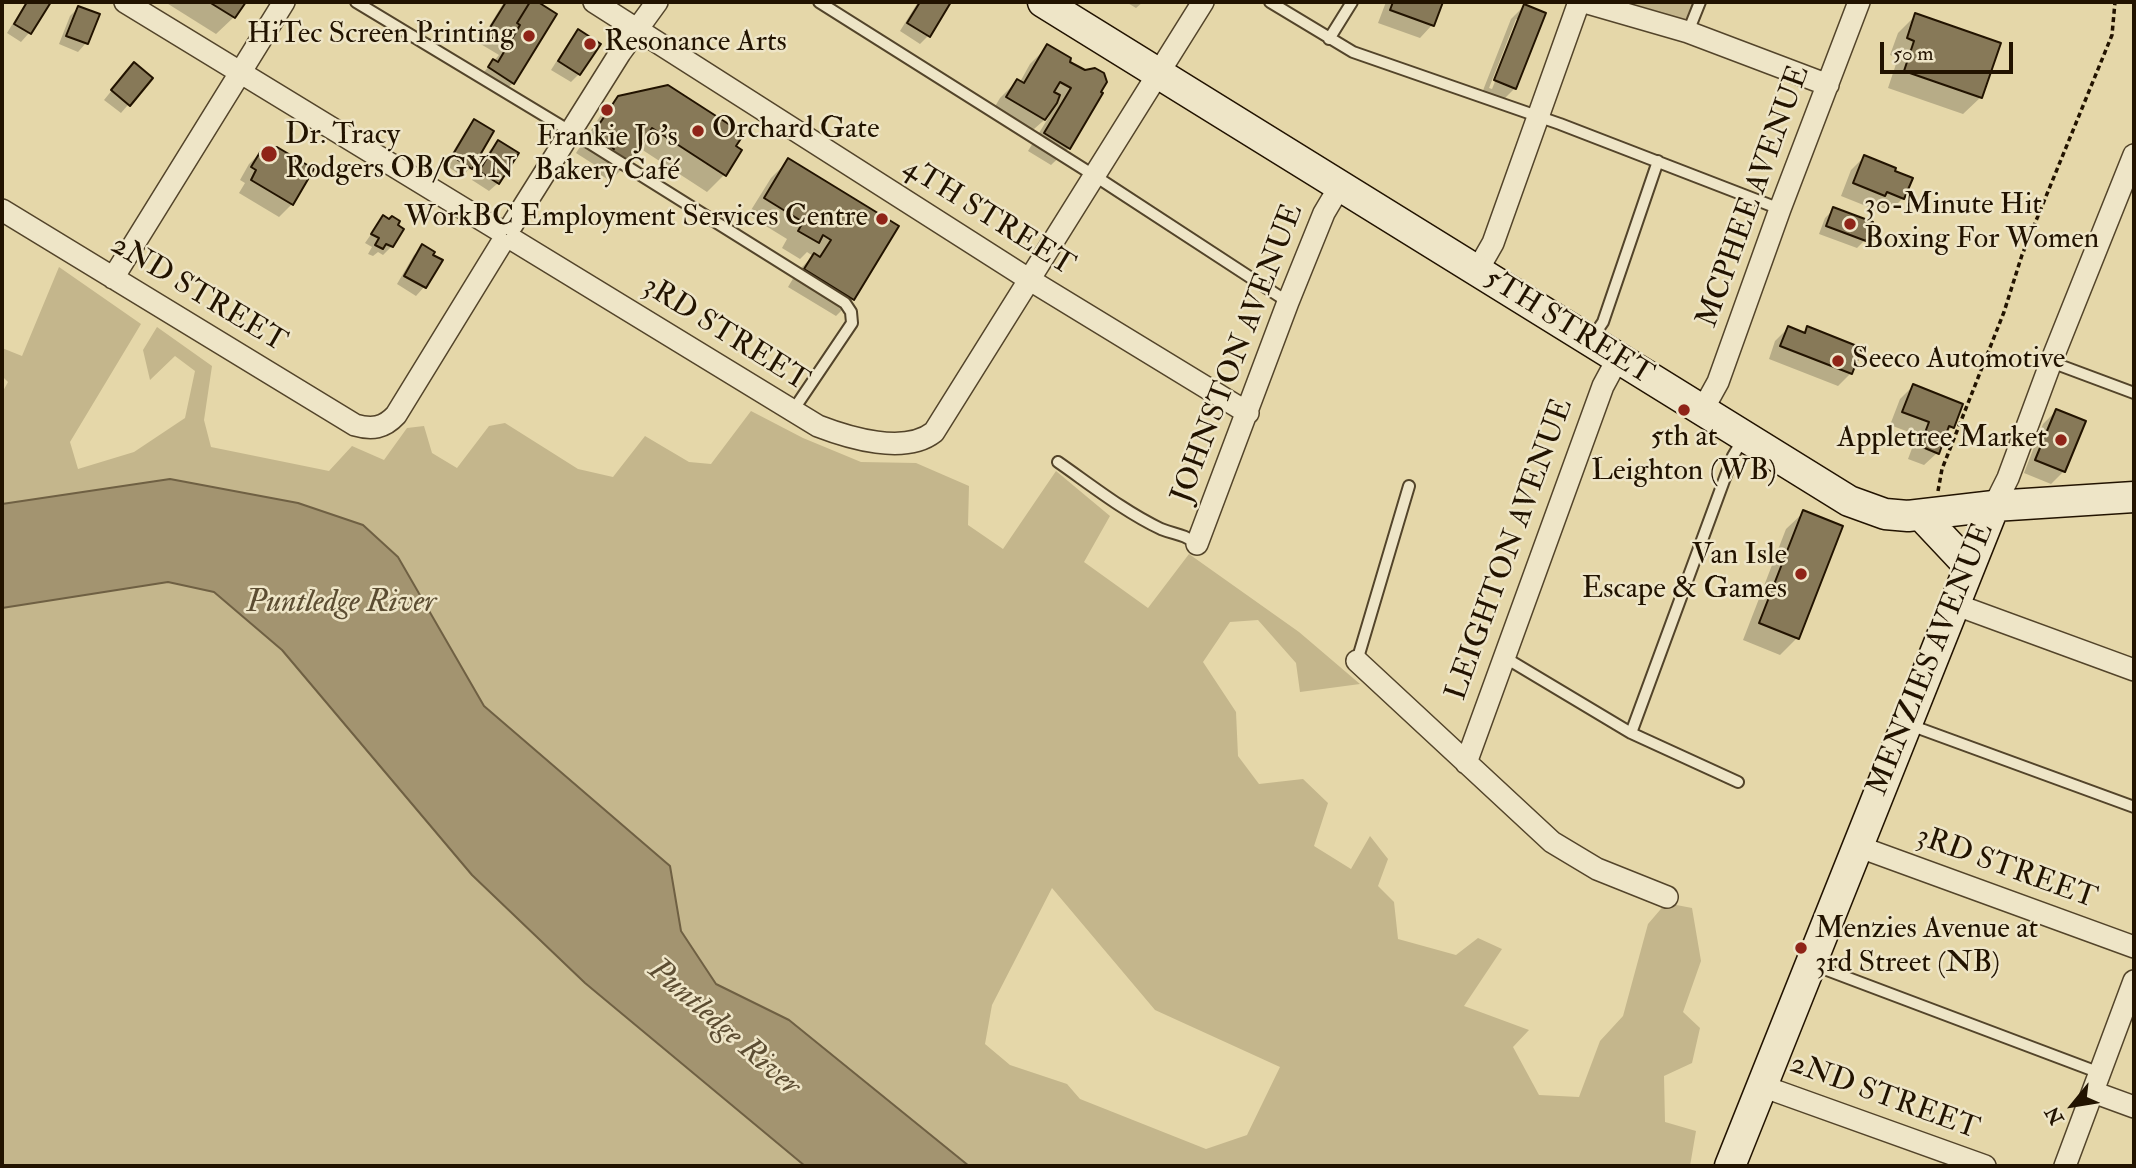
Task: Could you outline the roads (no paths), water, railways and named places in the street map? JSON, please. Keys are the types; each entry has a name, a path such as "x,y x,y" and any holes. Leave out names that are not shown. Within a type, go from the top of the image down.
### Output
{"street":[{"name":"3RD STREET","path":"125,2 792,411 818,426 850,437 872,441 917,442 934,432 1030,281"},
{"path":"113,278 284,2"},
{"name":"4TH STREET","path":"594,2 1030,281 1248,412"},
{"path":"506,235 622,49 657,2"},
{"name":"5TH STREET","path":"1043,2 1849,501 1885,514 1927,514 1994,506 2134,497"},
{"path":"1030,281 1203,2"},
{"path":"1477,271 1493,243 1537,116 1581,2 1688,32 1828,85"},
{"name":"MCPHEE AVENUE","path":"1702,411 1718,382 1859,2"},
{"name":"MENZIES AVENUE","path":"1730,1166 1969,566 2008,478 2134,155"},
{"name":"JOHNSTON AVENUE","path":"1197,544 1288,302 1324,213 1340,186"},
{"name":"2ND STREET","path":"2,210 355,425 365,428 379,427 396,415 506,235"},
{"name":"LEIGHTON AVENUE","path":"1466,763 1603,386 1617,359"},
{"path":"1927,514 1969,566"},
{"path":"1954,604 2134,670"},
{"path":"1357,661 1552,842 1597,869 1667,897"},
{"name":"3RD STREET","path":"1857,846 2134,947"},
{"path":"2065,1166 2134,981"},
{"path":"2097,1082 2134,1107"},
{"name":"2ND STREET","path":"1762,1086 1958,1162 1985,1166"}],"lane":[{"path":"356,2 845,303 851,312 852,323 792,411"},
{"path":"819,2 1095,176 1288,302"},
{"path":"1270,2 1353,52 1537,116 1780,209"},
{"path":"1329,39 1352,2"},
{"path":"1688,32 1700,2"},
{"path":"1590,342 1602,322 1658,161"},
{"path":"2051,362 2134,393"},
{"path":"1630,733 1733,456 1745,437"},
{"path":"1058,462 1163,529 1185,535 1197,544"},
{"path":"1357,661 1409,486"},
{"path":"1504,656 1630,733 1738,782"},
{"path":"1906,724 2134,807"},
{"path":"1811,964 2097,1082"}],"water":[{"name":"Puntledge River","path":"170,479 298,503 363,525 398,557 484,706 670,866 681,931 716,984 789,1020 969,1166 805,1166 585,983 472,875 282,650 214,592 168,582 2,608 2,504"}],"place":[{"name":"HiTec Screen Printing","path":"529,36"},
{"name":"Resonance Arts","path":"590,44"},
{"name":"Frankie Jo's Bakery Café","path":"607,110"},
{"name":"Orchard Gate","path":"698,131"},
{"name":"Dr. Tracy Rodgers OB/GYN","path":"269,154"},
{"name":"WorkBC Employment Services Centre","path":"882,219"},
{"name":"30-Minute Hit Boxing For Women","path":"1850,224"},
{"name":"Seeco Automotive","path":"1838,361"},
{"name":"5th at Leighton (WB)","path":"1684,410"},
{"name":"Appletree Market","path":"2061,440"},
{"name":"Van Isle Escape & Games","path":"1801,574"},
{"name":"Menzies Avenue at 3rd Street (NB)","path":"1801,948"}]}
